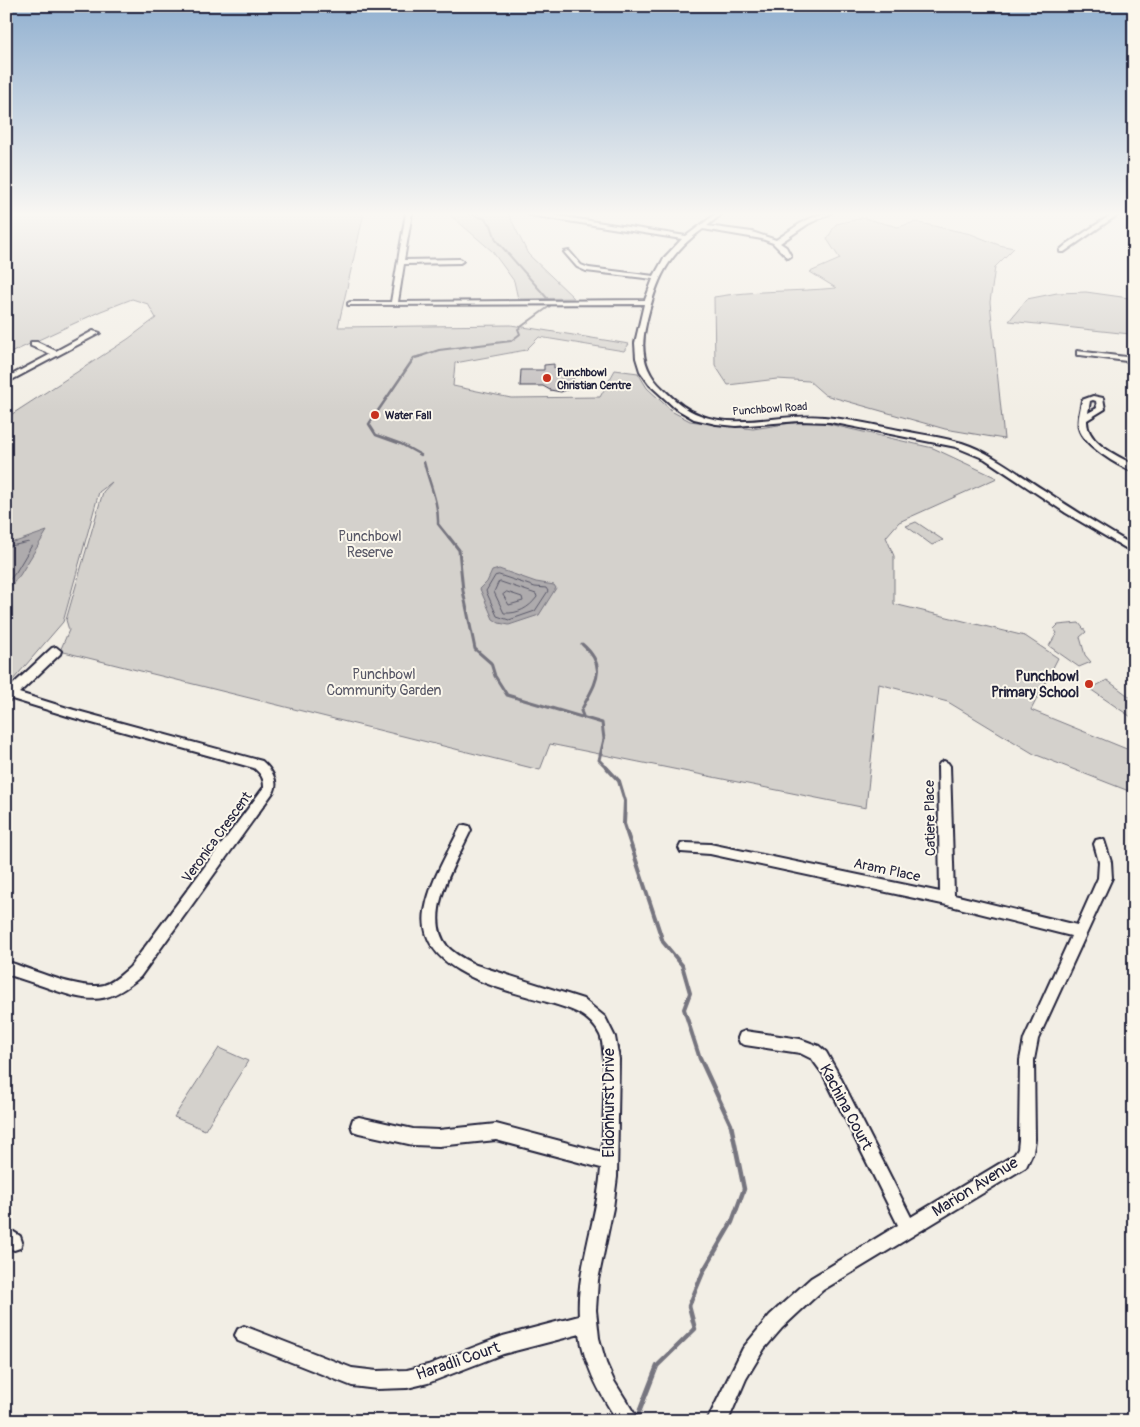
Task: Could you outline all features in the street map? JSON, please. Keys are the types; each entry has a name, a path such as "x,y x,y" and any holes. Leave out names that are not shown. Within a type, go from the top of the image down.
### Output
{"street":[{"path":"394,304 398,280"},
{"name":"Punchbowl Road","path":"656,280 638,347 642,369 660,392 689,413 710,420 736,424 798,418 828,419 959,445 991,459 1134,550"},
{"path":"350,304 649,302"},
{"path":"6,381 96,333"},
{"path":"34,344 56,354"},
{"path":"1080,352 1134,360"},
{"path":"1085,418 1084,430 1094,443 1134,469"},
{"path":"8,696 56,651"},
{"name":"Veronica Crescent","path":"6,967 80,992 93,994 108,991 123,983 141,964 270,788 270,778 266,770 258,764 8,696"},
{"name":"Catiere Place","path":"944,766 947,899"},
{"name":"Eldonhurst Drive","path":"465,830 432,910 433,934 439,946 448,957 477,972 578,1004 591,1012 602,1023 609,1039 611,1063 610,1162 605,1205 589,1289 587,1323 592,1350 601,1376 625,1414"},
{"name":"Marion Avenue","path":"716,1421 742,1366 773,1324 798,1300 817,1284 982,1185 1020,1161 1023,1157 1027,1136 1027,1060 1029,1045 1105,878 1105,862 1100,844"},
{"name":"Aram Place","path":"685,848 710,849 947,899 1081,932"},
{"name":"Kachina Court","path":"745,1038 800,1046 814,1051 834,1080 908,1228"},
{"path":"359,1125 413,1137 439,1138 496,1132 610,1162"},
{"name":"Haradli Court","path":"244,1335 352,1377 377,1380 407,1379 428,1374 503,1345 587,1323"}],"green space":[{"name":"Punchbowl Reserve","path":"6,280 349,280 338,327 511,325 629,344 624,351 539,337 526,350 455,363 453,386 511,398 600,397 615,370 638,373 647,388 673,412 690,421 753,429 811,420 933,448 997,478 899,522 886,537 894,556 894,604 1025,636 1058,658 1031,710 1134,752 1134,793 1034,754 948,702 879,684 866,808 550,744 540,770 60,651 69,630 66,620 103,492 112,482 99,492 63,622 6,688 6,418 128,339 156,318 148,304 132,299 101,311 6,355"},
{"path":"513,280 555,280 574,298 518,299"},
{"path":"822,280 993,280 990,302 1004,439 945,429 825,395 809,381 777,379 728,385 715,365 714,297 744,293 836,288"},
{"path":"1086,292 1129,298 1130,334 1009,321 1027,299 1057,293"},
{"path":"916,522 943,540 932,545 906,526"},
{"path":"1079,623 1086,632 1080,637 1085,655 1091,662 1079,667 1049,646 1057,633 1054,629 1058,625"},
{"path":"1107,680 1134,700 1134,719 1090,689"},
{"path":"219,1048 248,1061 205,1130 174,1117"}],"water":[{"path":"47,531 20,575 6,592 6,543"},
{"path":"499,569 536,582 554,585 556,588 539,615 509,625 499,623 493,619 480,589 487,582 492,571"}],"building":[{"name":"Punchbowl Christian Centre","path":"554,364 554,368 558,368 558,371 574,371 572,388 561,392 550,390 543,386 520,386 521,370 544,370 544,365"}],"waterway":[{"path":"531,280 547,298"},
{"path":"418,357 439,350 511,341 520,334 518,329 550,306"},
{"path":"418,357 422,356"},
{"path":"418,357 414,358 369,424 376,435 401,444 421,455"},
{"path":"424,462 435,501 438,524 450,539"},
{"path":"449,537 459,550 463,591 475,649 491,663 495,676 507,695 602,723 604,739 599,760 606,767"},
{"path":"582,644 591,653 597,669 594,684 581,711 583,716"},
{"path":"606,767 619,781 625,801 624,824 663,942 682,965 690,993 684,1009 700,1059"},
{"path":"636,1420 657,1366 695,1329 689,1306 704,1270 732,1222 744,1189 731,1125 700,1058"}],"place":[{"name":"Punchbowl Christian Centre","path":"547,378"},
{"name":"Water Fall","path":"375,415"},
{"name":"Punchbowl Primary School","path":"1089,684"}],"park label":[{"name":"Punchbowl Community Garden","path":"384,682"}]}
